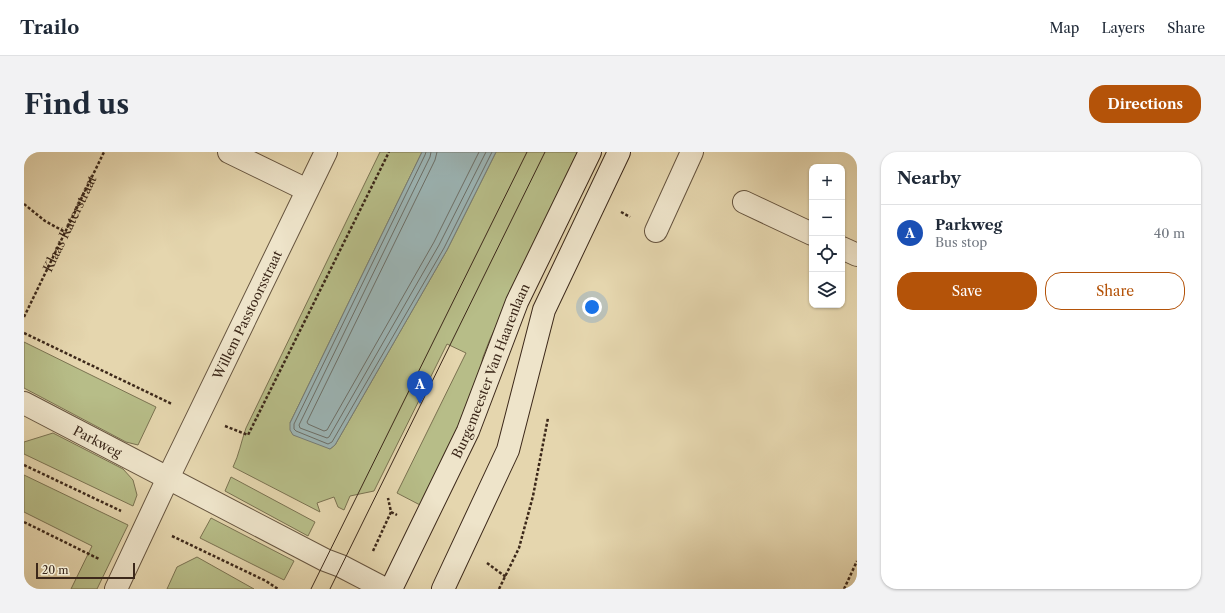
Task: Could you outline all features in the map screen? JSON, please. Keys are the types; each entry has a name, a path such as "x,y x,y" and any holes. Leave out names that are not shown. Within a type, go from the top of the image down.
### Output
{"street":[{"path":"229,152 307,190"},
{"name":"Willem Passtoorsstraat","path":"120,580 326,152"},
{"name":"Burgemeester Van Haarenlaan","path":"391,589 468,431 517,302 590,152"},
{"name":"Burgemeester Van Haarenlaan","path":"443,589 508,450 544,310 619,152"},
{"path":"656,230 692,152"},
{"path":"744,202 809,233"},
{"path":"845,249 857,255"},
{"name":"Parkweg","path":"24,403 325,560 385,589"}],"path":[{"name":"Klaas Katerstraat","path":"24,317 104,152"},
{"path":"24,204 45,221 65,232"},
{"path":"499,589 519,548 533,496 549,411"},
{"path":"360,576 391,512 388,498"},
{"path":"24,522 120,580"},
{"path":"844,589 857,561"}],"green space":[{"path":"380,152 422,152 290,423 330,449 335,445 447,250 496,152 581,152 490,339 483,357 475,390 422,506 397,493 466,353 447,344 374,491 350,496 344,510 338,507 334,497 317,503 320,512 233,467 246,428"},
{"path":"24,342 156,407 138,445 126,442 24,388"},
{"path":"53,433 123,469 133,480 137,495 133,506 24,454 24,442"},
{"path":"24,475 128,525 97,589 71,589 92,546 24,512"},
{"path":"231,477 315,522 308,536 225,491"},
{"path":"211,518 294,561 284,580 200,538"},
{"path":"197,557 254,589 167,589 177,567"}],"water":[{"path":"422,152 496,152 447,250 335,445 330,449 293,435 290,430 290,423"}],"tram line":[{"path":"311,589 527,152"},
{"path":"330,589 545,152"}],"place":[{"name":"Parkweg","path":"420,404"}]}
